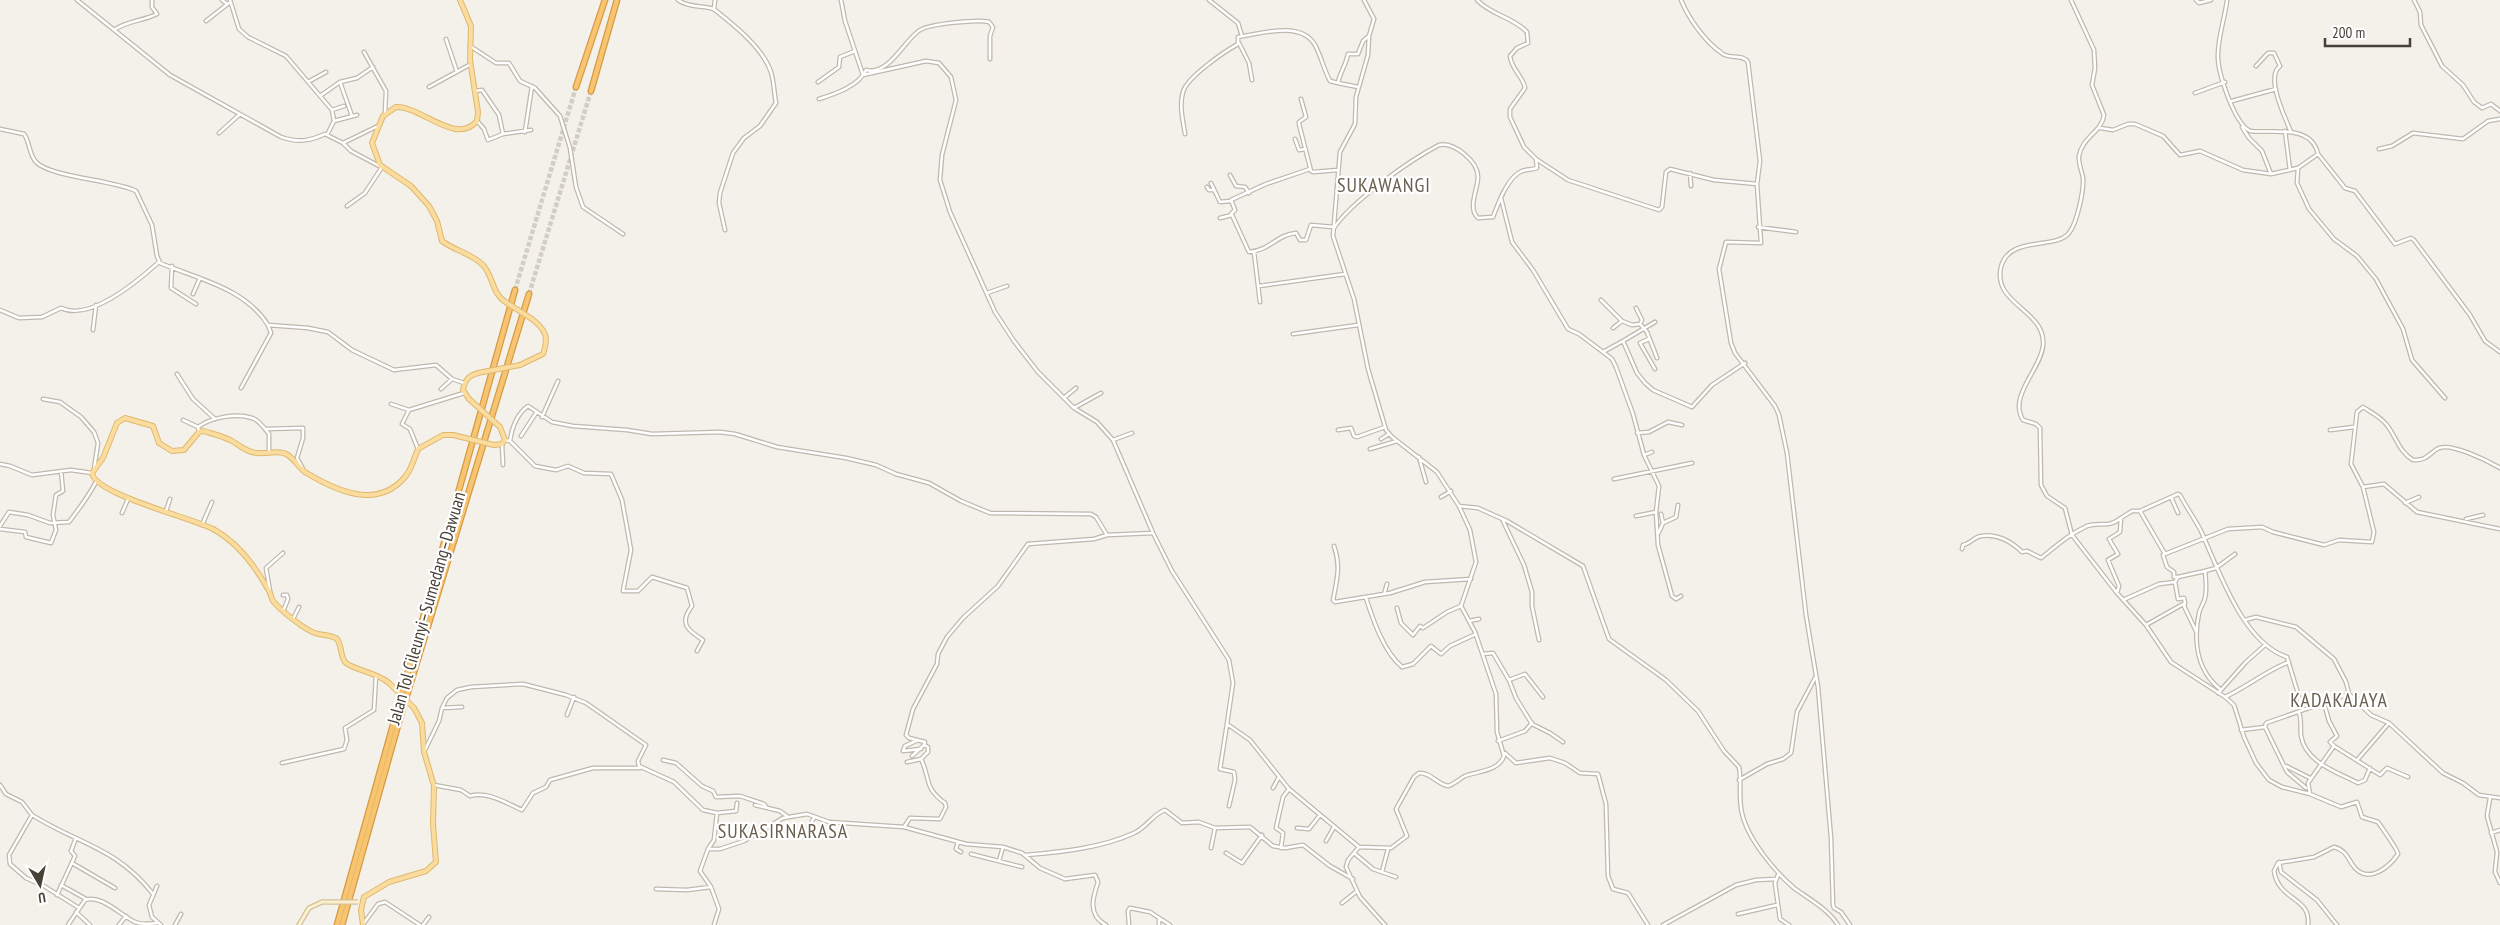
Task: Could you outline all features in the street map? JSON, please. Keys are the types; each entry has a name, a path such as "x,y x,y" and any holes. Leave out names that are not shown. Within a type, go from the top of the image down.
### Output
{"highway":[{"path":"576,87 605,0"},
{"path":"591,91 617,0"},
{"name":"Jalan Tol Cileunyi–Sumedang–Dawuan","path":"337,925 515,290"},
{"name":"Jalan Tol Cileunyi–Sumedang–Dawuan","path":"342,925 457,526 528,294"}],"main road":[{"path":"299,925 309,908 322,902 360,902 382,886 426,871 436,862 433,824 434,785 424,752 422,723 414,708 389,683 376,674 349,666 344,660 337,639 313,633 274,602 270,592 240,550 214,530 166,510 128,499 105,489 96,482 93,471 103,458 118,423 123,418 134,419 153,426 157,441 172,451 184,450 199,432 203,431 229,439 254,453 288,455 303,471 342,491 360,495 375,495 393,488 406,476 418,449 443,435 453,435 494,445 502,444 507,440 500,427 464,393 464,383 474,374 520,365 543,354 547,338 543,328 504,301 495,292 487,271 482,264 442,241 433,212 420,194 382,167 372,143 385,113 392,108 403,107 444,126 459,129 469,128 477,121 471,64 470,24 460,0"},
{"path":"360,902 363,924"}],"street":[{"path":"77,0 162,70 239,115 289,139 310,141 327,135 334,121 332,110 286,56 241,32 229,2"},
{"path":"114,30 125,23 142,21 157,14 152,7 152,0"},
{"path":"222,0 229,2"},
{"path":"678,0 693,7 714,9 761,55 770,71 776,103 760,126 744,138 733,153 720,193 719,203 725,230"},
{"path":"714,9 715,0"},
{"path":"841,0 844,21 863,75"},
{"path":"1209,0 1238,23 1242,36"},
{"path":"1364,0 1374,18 1369,36 1368,56 1355,102 1355,124 1341,146 1333,228 1335,246 1354,299 1368,369 1385,427 1397,441 1420,456 1438,472 1459,506 1470,530 1476,562 1461,606 1447,612 1422,628 1420,626 1414,635 1401,623 1397,608"},
{"path":"1477,0 1484,7 1515,22 1529,36 1528,42 1517,48 1510,56 1512,64 1522,79 1525,88 1514,102 1510,114 1524,147 1536,159 1568,180 1659,210 1662,208 1664,199 1666,171 1670,169 1714,180 1757,184"},
{"path":"1681,0 1687,15 1722,53 1744,58 1748,62 1760,161 1757,184 1758,227 1761,243 1726,242 1719,266 1729,336 1736,353 1745,363 1779,415 1787,452 1816,677 1831,838 1833,905 1834,908 1841,912 1850,925"},
{"path":"2071,0 2094,50 2095,68 2092,85 2104,112 2100,128 2086,140 2080,153 2082,193 2069,233 2063,238 2013,251 2005,259 2000,270 2002,287 2007,295 2039,323 2042,332 2043,349 2022,395 2020,413 2023,420 2036,424 2040,428 2041,486 2047,496 2065,508 2072,535 2117,593 2146,624 2173,664 2219,691"},
{"path":"2196,0 2198,3 2210,0"},
{"path":"2227,0 2218,56 2220,72 2236,117 2249,138 2262,150 2271,174"},
{"path":"2414,0 2420,12 2421,25 2442,66 2463,85 2474,102 2482,108 2491,104 2500,111"},
{"path":"206,22 229,2"},
{"path":"819,99 846,89 863,75 866,70 875,70 885,65 922,29 959,22 987,21 992,25 990,59"},
{"path":"1184,134 1181,108 1183,90 1192,79 1238,42 1238,38 1242,36 1274,31 1306,36 1314,44 1330,81 1359,87"},
{"path":"1338,83 1340,72 1345,65 1348,54 1358,54 1362,42 1369,36"},
{"path":"446,38 457,72"},
{"path":"1238,42 1249,63 1252,80"},
{"path":"470,46 496,63 509,63 520,81 532,86 560,116 570,148 576,187 583,207 623,234"},
{"path":"818,82 839,67 840,57 855,51"},
{"path":"364,52 386,91 385,113"},
{"path":"2256,66 2268,53 2274,53 2278,58 2280,66 2276,72 2276,89 2282,111 2291,132"},
{"path":"863,75 926,61 939,63 951,77 956,100 953,118 942,155 940,180 950,212 986,293 1004,327 1038,372 1074,408 1097,422 1113,440 1153,533 1180,583 1229,660 1233,683 1220,769 1234,772 1235,780 1230,806"},
{"path":"429,87 471,64"},
{"path":"320,96 340,82 357,78 374,67"},
{"path":"308,82 326,72"},
{"path":"340,82 352,116"},
{"path":"2195,93 2224,82"},
{"path":"525,132 532,86"},
{"path":"2231,102 2276,89"},
{"path":"475,91 482,90 499,115 504,134"},
{"path":"1301,99 1306,117 1299,122 1310,169 1314,172 1338,170"},
{"path":"332,110 344,106"},
{"path":"219,133 239,115"},
{"path":"334,121 358,115"},
{"path":"2379,149 2392,146 2413,133 2463,139 2488,121 2500,119"},
{"path":"477,121 484,129 488,140 504,134 531,130"},
{"path":"2100,128 2113,130 2128,124 2136,124 2163,136 2180,155 2200,151 2243,170 2271,174 2298,168 2318,154"},
{"path":"2242,125 2254,132 2285,131 2309,140 2346,188 2355,191 2395,244 2411,238 2414,240 2470,315 2485,341 2500,352"},
{"path":"343,143 378,126"},
{"path":"0,129 24,134 33,158 43,167 117,184 136,191 152,225 159,262"},
{"path":"2285,131 2290,170"},
{"path":"327,135 343,143 351,151 382,167 365,193 347,206"},
{"path":"1295,139 1299,150 1305,149"},
{"path":"1333,228 1343,216 1392,176 1430,149 1443,144 1455,147 1477,172 1474,198 1476,216 1488,219 1493,217 1501,198 1519,173 1537,168 1536,159"},
{"path":"2298,168 2297,184 2309,209 2334,239 2357,256 2376,279 2403,329 2412,360 2445,398"},
{"path":"1210,183 1221,202 1230,201 1266,184 1310,169"},
{"path":"1690,173 1691,186"},
{"path":"1230,175 1236,186 1245,187 1249,193"},
{"path":"1206,187 1209,190 1214,190"},
{"path":"1501,198 1512,242 1533,270 1568,328 1579,334 1613,361 1633,414 1644,455 1659,486 1656,512 1657,536 1672,596 1676,599 1681,596"},
{"path":"1220,218 1231,214 1235,210 1230,201"},
{"path":"1231,214 1247,251 1254,252 1275,244 1280,236 1287,234 1296,233 1300,240 1306,240 1311,225 1333,228"},
{"path":"1758,227 1796,232"},
{"path":"1254,252 1260,302"},
{"path":"159,262 229,290 260,313 268,325 271,333 241,388"},
{"path":"0,310 18,318 42,317 61,308 70,312 79,312 139,281 159,262"},
{"path":"172,266 171,288 196,304"},
{"path":"1259,286 1346,274"},
{"path":"193,294 200,278"},
{"path":"986,293 1007,286"},
{"path":"1601,300 1622,321 1632,325 1640,324"},
{"path":"93,330 96,304"},
{"path":"1636,308 1642,320 1640,324"},
{"path":"1612,328 1622,321"},
{"path":"1603,352 1655,322"},
{"path":"1640,324 1649,338 1656,358"},
{"path":"268,325 323,330 352,350 388,368 405,370 436,366 452,378 464,383"},
{"path":"1293,334 1358,325"},
{"path":"1649,338 1640,343 1654,369"},
{"path":"1623,341 1637,373 1645,383 1653,390 1689,407 1712,385 1745,363"},
{"path":"177,374 192,399 215,419"},
{"path":"441,389 452,378"},
{"path":"542,417 558,381"},
{"path":"1065,397 1076,388"},
{"path":"391,404 409,410 464,393"},
{"path":"1074,408 1101,393"},
{"path":"0,464 32,475 46,475 61,471 93,471 98,443 94,432 81,417 60,402 43,400"},
{"path":"697,651 703,640 691,634 686,624 685,618 692,606 687,588 652,578 639,590 623,591 631,550 622,500 611,474 584,473 568,466 552,470 535,466 507,440 522,411 528,406 552,422 573,426 652,434 720,432 735,434 777,447 876,465 896,474 930,483 961,501 990,513 1093,515 1107,535"},
{"path":"2165,554 2228,529 2262,526 2273,532 2324,546 2339,540 2372,542 2374,532 2363,487 2351,464 2357,412 2363,407 2377,415 2389,428 2400,448 2413,460 2423,460 2442,448 2459,450 2500,468"},
{"path":"409,410 402,424 410,428 418,449"},
{"path":"521,436 536,413"},
{"path":"198,427 215,419 231,416 250,417 266,429 269,434 269,453"},
{"path":"183,420 198,427"},
{"path":"1637,433 1649,432 1668,422 1682,424"},
{"path":"198,427 199,432"},
{"path":"1338,430 1351,428 1354,436 1357,437 1385,427"},
{"path":"2330,430 2354,427"},
{"path":"266,429 303,428 303,438 297,458 303,471"},
{"path":"1113,440 1132,433"},
{"path":"1381,440 1390,434"},
{"path":"1370,449 1397,441"},
{"path":"502,444 503,465"},
{"path":"1644,455 1652,452"},
{"path":"1420,456 1426,482"},
{"path":"1614,479 1692,464"},
{"path":"61,471 64,490 56,495 54,514 56,522 55,533 51,544 26,537 25,532 0,528 9,512 28,515 48,522 56,522 70,522 75,512 84,504 96,482"},
{"path":"2363,487 2384,485 2405,504 2420,513 2500,528"},
{"path":"1441,498 1451,492"},
{"path":"1962,549 1963,545 1969,544 1981,536 1991,537 2010,542 2022,552 2028,551 2041,558 2061,540 2089,525 2112,525 2132,511 2140,511 2178,494 2245,620 2264,646 2287,657 2297,698 2303,710"},
{"path":"2405,504 2419,497"},
{"path":"2171,498 2178,513"},
{"path":"122,513 128,499"},
{"path":"166,510 170,499"},
{"path":"202,525 212,502"},
{"path":"1662,523 1675,519 1678,505"},
{"path":"1459,506 1478,508 1582,566 1609,639 1666,680 1698,711 1724,751 1739,767 1740,801 1746,825 1779,875 1827,912 1838,925"},
{"path":"2140,511 2165,554 2163,555 2167,567 2174,572 2174,577 2216,568 2236,554"},
{"path":"1636,516 1656,512"},
{"path":"1657,536 1662,523 1661,514"},
{"path":"2465,520 2483,515"},
{"path":"2117,593 2119,586 2108,560 2118,554 2109,539 2120,532 2121,518"},
{"path":"1502,520 1524,566 1533,594 1532,606 1540,640"},
{"path":"907,762 920,759 929,750 924,744 925,742 906,737 910,716 923,686 937,664 938,654 953,630 998,586 1027,545 1094,539 1107,535 1153,533"},
{"path":"1334,546 1338,559 1339,577 1334,602 1384,594 1425,582 1471,579"},
{"path":"270,592 266,568 283,553"},
{"path":"2205,571 2205,598 2200,610 2197,632 2200,663 2219,691 2235,707 2241,730 2256,763 2269,780 2282,787 2308,794 2342,807 2358,802 2362,817 2366,820 2378,822 2386,836 2397,849 2398,854 2388,867 2374,874 2356,869 2346,852 2334,847 2316,856 2279,862 2274,869 2276,879 2283,892 2305,906 2309,917 2308,925"},
{"path":"2178,577 2175,582 2178,599 2184,598 2184,606 2197,632"},
{"path":"2123,600 2159,584 2175,582"},
{"path":"1384,594 1386,584"},
{"path":"283,595 287,595 288,599 284,610"},
{"path":"1366,597 1385,643 1402,667 1413,664 1431,646 1441,654 1450,646 1476,634"},
{"path":"2146,624 2185,602"},
{"path":"1461,606 1476,634 1498,699 1498,741 1505,753 1516,763 1550,758 1580,773 1598,774 1606,804 1606,869 1610,884 1613,889 1628,893 1648,925"},
{"path":"293,619 299,607"},
{"path":"2245,620 2256,618 2296,627 2334,659 2346,682 2349,694 2371,715 2389,723 2443,773 2464,783 2479,796 2500,798"},
{"path":"1469,621 1479,619"},
{"path":"2219,691 2264,646"},
{"path":"1483,654 1493,653 1509,680 1516,698 1532,723 1563,742"},
{"path":"2225,697 2260,679 2274,668 2289,662"},
{"path":"282,762 344,748 347,740 345,728 374,710 376,674"},
{"path":"1509,680 1525,674 1543,697"},
{"path":"1740,780 1767,764 1783,760 1791,753 1797,712 1816,677"},
{"path":"424,752 447,698 457,690 471,687 523,684 574,697 586,703 646,745 638,761 641,768"},
{"path":"2241,730 2264,727 2266,723 2349,694"},
{"path":"567,715 574,697"},
{"path":"2324,703 2329,721 2337,735 2330,742 2334,746 2358,759 2380,775 2388,768 2408,777"},
{"path":"442,708 462,707"},
{"path":"2299,712 2302,738 2309,752 2320,764 2359,783 2365,780 2370,768"},
{"path":"1498,741 1524,731 1532,723"},
{"path":"2358,759 2389,723"},
{"path":"1227,724 1250,740 1289,788 1359,847 1388,848 1407,836 1396,809 1417,774 1424,772 1442,785 1450,785 1465,777 1492,768 1503,759 1505,753"},
{"path":"2264,727 2286,766 2287,772 2294,780 2306,786 2308,794"},
{"path":"918,740 902,747 903,752 920,749"},
{"path":"912,756 924,744"},
{"path":"2308,794 2307,785 2310,778 2334,746"},
{"path":"904,827 910,818 940,819 946,807 945,803 935,796 927,782 920,759"},
{"path":"662,760 677,764 702,786 713,791 716,797 740,796 764,804 766,807"},
{"path":"2286,766 2310,778"},
{"path":"434,785 461,790 470,796 480,794 522,810 534,793 546,786 550,780 593,768 632,770 641,768 674,782 703,810 717,814 736,811 737,803"},
{"path":"1273,788 1279,777"},
{"path":"0,785 6,794 22,802 32,815 120,861 136,873 153,894"},
{"path":"1281,848 1283,833 1276,827 1283,797 1289,788"},
{"path":"2490,798 2487,813 2497,852 2494,868 2500,883"},
{"path":"755,805 766,807 788,816"},
{"path":"1026,856 1060,852 1130,835 1143,828 1163,810 1180,822 1199,822 1215,828 1250,827 1273,846 1281,848 1303,845 1330,866 1353,879"},
{"path":"714,925 719,909 711,886 700,871 708,849 714,840 717,814"},
{"path":"708,849 720,849 744,841 788,816 807,814 814,818 854,825 904,827 947,837 958,842 1003,847 1026,856 1040,868 1066,879 1096,876 1098,883 1093,892 1092,907 1101,922 1106,925"},
{"path":"32,815 9,856 9,863 26,878 44,886 79,908"},
{"path":"1297,828 1309,829 1320,815"},
{"path":"807,830 814,818"},
{"path":"1326,841 1334,826"},
{"path":"1211,848 1215,828"},
{"path":"2491,833 2500,830"},
{"path":"1226,854 1242,863 1262,836"},
{"path":"57,895 75,855 71,851 76,838"},
{"path":"958,842 956,849 961,852"},
{"path":"999,861 1003,847"},
{"path":"1359,847 1346,864 1357,891 1385,925"},
{"path":"1382,872 1388,848"},
{"path":"1354,853 1373,869 1396,877"},
{"path":"971,854 1022,867"},
{"path":"2279,862 2282,872 2317,900 2337,925"},
{"path":"72,863 115,888"},
{"path":"1779,875 1775,880 1778,905 1781,920 1789,925"},
{"path":"1664,925 1736,886 1756,880 1775,880"},
{"path":"61,885 87,900 92,899 102,902 140,924 160,924"},
{"path":"157,886 149,905 150,910 160,924"},
{"path":"656,889 687,890 711,886"},
{"path":"1342,903 1357,891"},
{"path":"68,925 79,908 87,900"},
{"path":"363,924 378,904 385,902 421,925 429,917"},
{"path":"1738,914 1778,905"},
{"path":"1131,908 1134,914"},
{"path":"1131,908 1150,912 1170,925"},
{"path":"1129,925 1128,911 1131,908"},
{"path":"76,912 90,925"},
{"path":"175,925 181,914"},
{"path":"119,925 126,916"},
{"path":"1159,919 1159,925"}],"tunnel":[{"path":"515,290 576,87"},
{"path":"529,294 591,91"}],"district":[{"name":"SUKAWANGI","path":"1384,185"},
{"name":"KADAKAJAYA","path":"2339,700"},
{"name":"SUKASIRNARASA","path":"783,831"}]}
